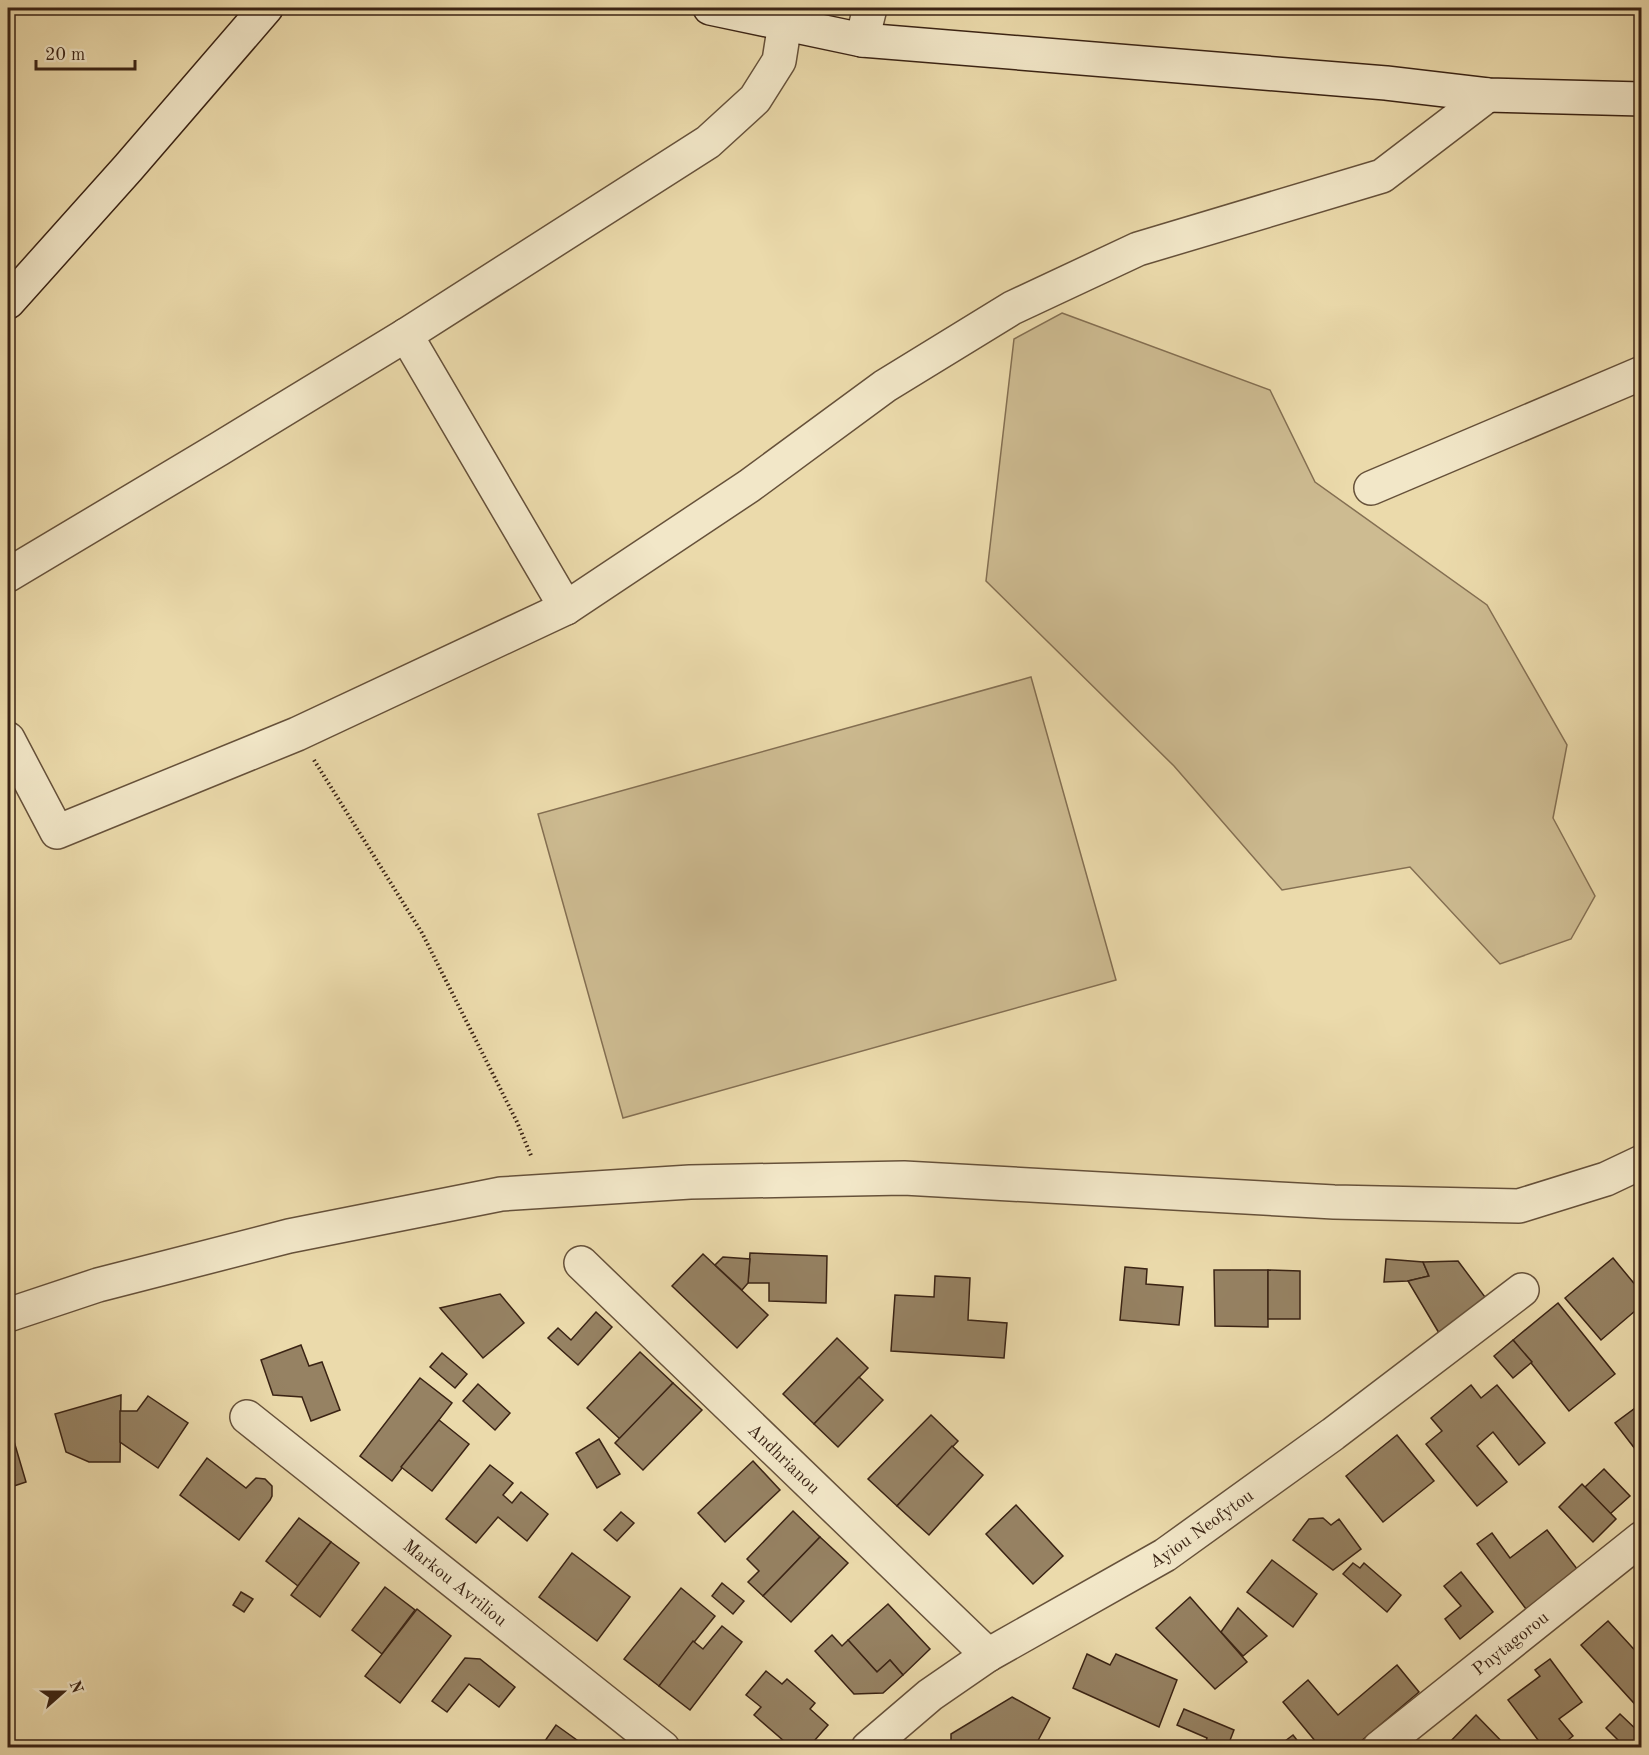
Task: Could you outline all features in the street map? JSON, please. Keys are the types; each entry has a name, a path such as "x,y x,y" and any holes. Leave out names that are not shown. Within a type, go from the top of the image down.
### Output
{"street":[{"path":"8,302 128,168 266,8"},
{"path":"710,8 862,40 1386,83 1488,94 1641,99"},
{"path":"862,40 870,8"},
{"path":"8,575 406,334 708,142 755,99 779,61 785,23"},
{"path":"8,739 57,832 297,734 566,608 749,486 885,386 1012,308 1138,249 1382,176 1488,94"},
{"path":"406,334 566,608"},
{"path":"1371,488 1641,373"},
{"path":"8,1316 98,1285 289,1236 501,1194 690,1182 904,1178 1334,1202 1519,1206 1606,1179 1641,1162"},
{"name":"Andhrianou","path":"581,1263 988,1655"},
{"name":"Ayiou Neofytou","path":"868,1748 930,1695 988,1655 1165,1555 1333,1434 1522,1290"},
{"name":"Markou Avriliou","path":"247,1417 663,1748"},
{"name":"Pnytagorou","path":"1379,1748 1641,1538"}],"path":[{"path":"297,734 422,933 517,1122 546,1192"}],"shaded area":[{"path":"1062,313 1270,390 1315,482 1487,605 1567,745 1553,818 1595,896 1571,939 1500,964 1410,867 1282,890 1174,766 986,581 1014,339"},
{"path":"1031,677 1116,980 623,1118 538,814"}],"building":[{"path":"750,1253 827,1256 826,1303 769,1301 769,1283 748,1283"},
{"path":"703,1254 768,1315 737,1348 672,1286"},
{"path":"723,1257 750,1259 748,1283 742,1290 715,1265"},
{"path":"1613,1258 1642,1293 1642,1305 1601,1340 1565,1298"},
{"path":"1386,1259 1423,1262 1429,1276 1408,1281 1384,1282"},
{"path":"1458,1261 1488,1301 1442,1338 1408,1281 1429,1276 1423,1262"},
{"path":"1125,1267 1147,1269 1146,1284 1183,1287 1179,1325 1120,1320"},
{"path":"1214,1270 1268,1270 1268,1327 1215,1326"},
{"path":"1268,1270 1300,1271 1300,1319 1268,1319"},
{"path":"935,1276 970,1278 968,1320 1007,1323 1004,1358 891,1351 895,1295 934,1297"},
{"path":"500,1294 524,1323 483,1358 440,1308"},
{"path":"1558,1303 1615,1374 1569,1411 1513,1340"},
{"path":"596,1312 612,1327 578,1365 548,1338 558,1328 571,1340"},
{"path":"837,1338 868,1368 814,1424 783,1394"},
{"path":"1513,1340 1532,1362 1513,1378 1494,1356"},
{"path":"301,1345 309,1366 322,1362 340,1410 311,1421 302,1397 273,1395 261,1360"},
{"path":"640,1352 673,1383 620,1439 587,1408"},
{"path":"442,1353 467,1374 455,1388 430,1367"},
{"path":"859,1377 883,1400 838,1447 814,1424"},
{"path":"420,1378 452,1403 392,1481 360,1456"},
{"path":"673,1383 702,1410 643,1470 615,1443"},
{"path":"478,1384 510,1413 495,1430 463,1401"},
{"path":"1471,1385 1481,1398 1497,1385 1545,1443 1519,1465 1493,1432 1477,1446 1507,1482 1477,1506 1426,1444 1442,1431 1431,1418"},
{"path":"121,1395 120,1462 89,1462 66,1452 55,1414"},
{"path":"148,1396 188,1423 158,1468 120,1442 120,1411 137,1411"},
{"path":"1642,1403 1642,1458 1615,1423"},
{"path":"931,1415 958,1441 897,1506 868,1479"},
{"path":"439,1420 469,1444 432,1491 401,1467"},
{"path":"8,1421 26,1482 8,1488"},
{"path":"1397,1435 1434,1481 1383,1522 1346,1476"},
{"path":"599,1439 620,1474 597,1488 576,1453"},
{"path":"952,1446 983,1475 929,1535 897,1506"},
{"path":"207,1458 246,1488 256,1478 265,1479 272,1486 270,1500 239,1540 180,1495"},
{"path":"753,1461 780,1490 725,1542 698,1513"},
{"path":"490,1465 513,1483 503,1495 512,1503 521,1492 548,1514 527,1541 498,1517 476,1543 446,1519"},
{"path":"1604,1469 1630,1496 1610,1514 1585,1487"},
{"path":"1582,1484 1616,1519 1593,1542 1559,1507"},
{"path":"1016,1505 1063,1556 1033,1584 986,1534"},
{"path":"793,1511 820,1537 763,1596 748,1582 759,1571 747,1559"},
{"path":"621,1512 634,1523 617,1541 604,1530"},
{"path":"299,1518 331,1542 298,1586 266,1561"},
{"path":"1323,1518 1331,1525 1339,1519 1361,1549 1333,1570 1293,1540 1309,1519"},
{"path":"1547,1530 1578,1570 1526,1609 1477,1544 1492,1533 1510,1558"},
{"path":"820,1537 848,1563 791,1622 763,1596"},
{"path":"331,1542 359,1563 320,1617 291,1595"},
{"path":"572,1553 630,1597 597,1641 539,1597"},
{"path":"1272,1560 1317,1594 1293,1627 1247,1592"},
{"path":"1353,1563 1360,1568 1364,1563 1401,1595 1387,1612 1343,1574"},
{"path":"1461,1572 1493,1612 1460,1639 1445,1619 1461,1606 1444,1586"},
{"path":"722,1583 744,1601 733,1614 712,1596"},
{"path":"385,1587 415,1610 382,1654 352,1630"},
{"path":"681,1588 715,1616 659,1686 624,1659"},
{"path":"241,1592 253,1599 244,1612 233,1605"},
{"path":"1190,1597 1247,1662 1215,1689 1156,1628"},
{"path":"888,1604 930,1649 903,1675 890,1660 877,1672 848,1640"},
{"path":"1238,1608 1267,1636 1243,1656 1221,1632"},
{"path":"417,1609 451,1636 400,1703 365,1676"},
{"path":"1608,1621 1642,1658 1642,1712 1581,1645"},
{"path":"722,1626 742,1642 690,1710 659,1686 693,1641 703,1649"},
{"path":"832,1635 842,1646 848,1640 877,1672 890,1660 903,1675 883,1693 854,1694 815,1651"},
{"path":"1087,1654 1110,1665 1116,1654 1177,1680 1159,1727 1073,1688"},
{"path":"465,1658 480,1659 515,1687 499,1707 469,1684 447,1712 432,1701"},
{"path":"1550,1659 1582,1702 1559,1719 1573,1736 1558,1748 1544,1748 1508,1700 1540,1676 1535,1670"},
{"path":"1397,1665 1419,1692 1353,1748 1321,1748 1283,1702 1308,1680 1338,1715"},
{"path":"766,1671 782,1684 787,1679 815,1703 810,1709 828,1725 808,1748 792,1748 754,1715 761,1707 746,1695"},
{"path":"1012,1697 1050,1718 1034,1748 951,1748 951,1734"},
{"path":"1184,1709 1234,1730 1227,1748 1204,1748 1207,1738 1177,1725"},
{"path":"1620,1714 1642,1735 1642,1748 1626,1748 1606,1728"},
{"path":"1476,1715 1508,1748 1444,1748"},
{"path":"556,1725 588,1748 540,1748"},
{"path":"1293,1735 1303,1748 1276,1748"}]}
